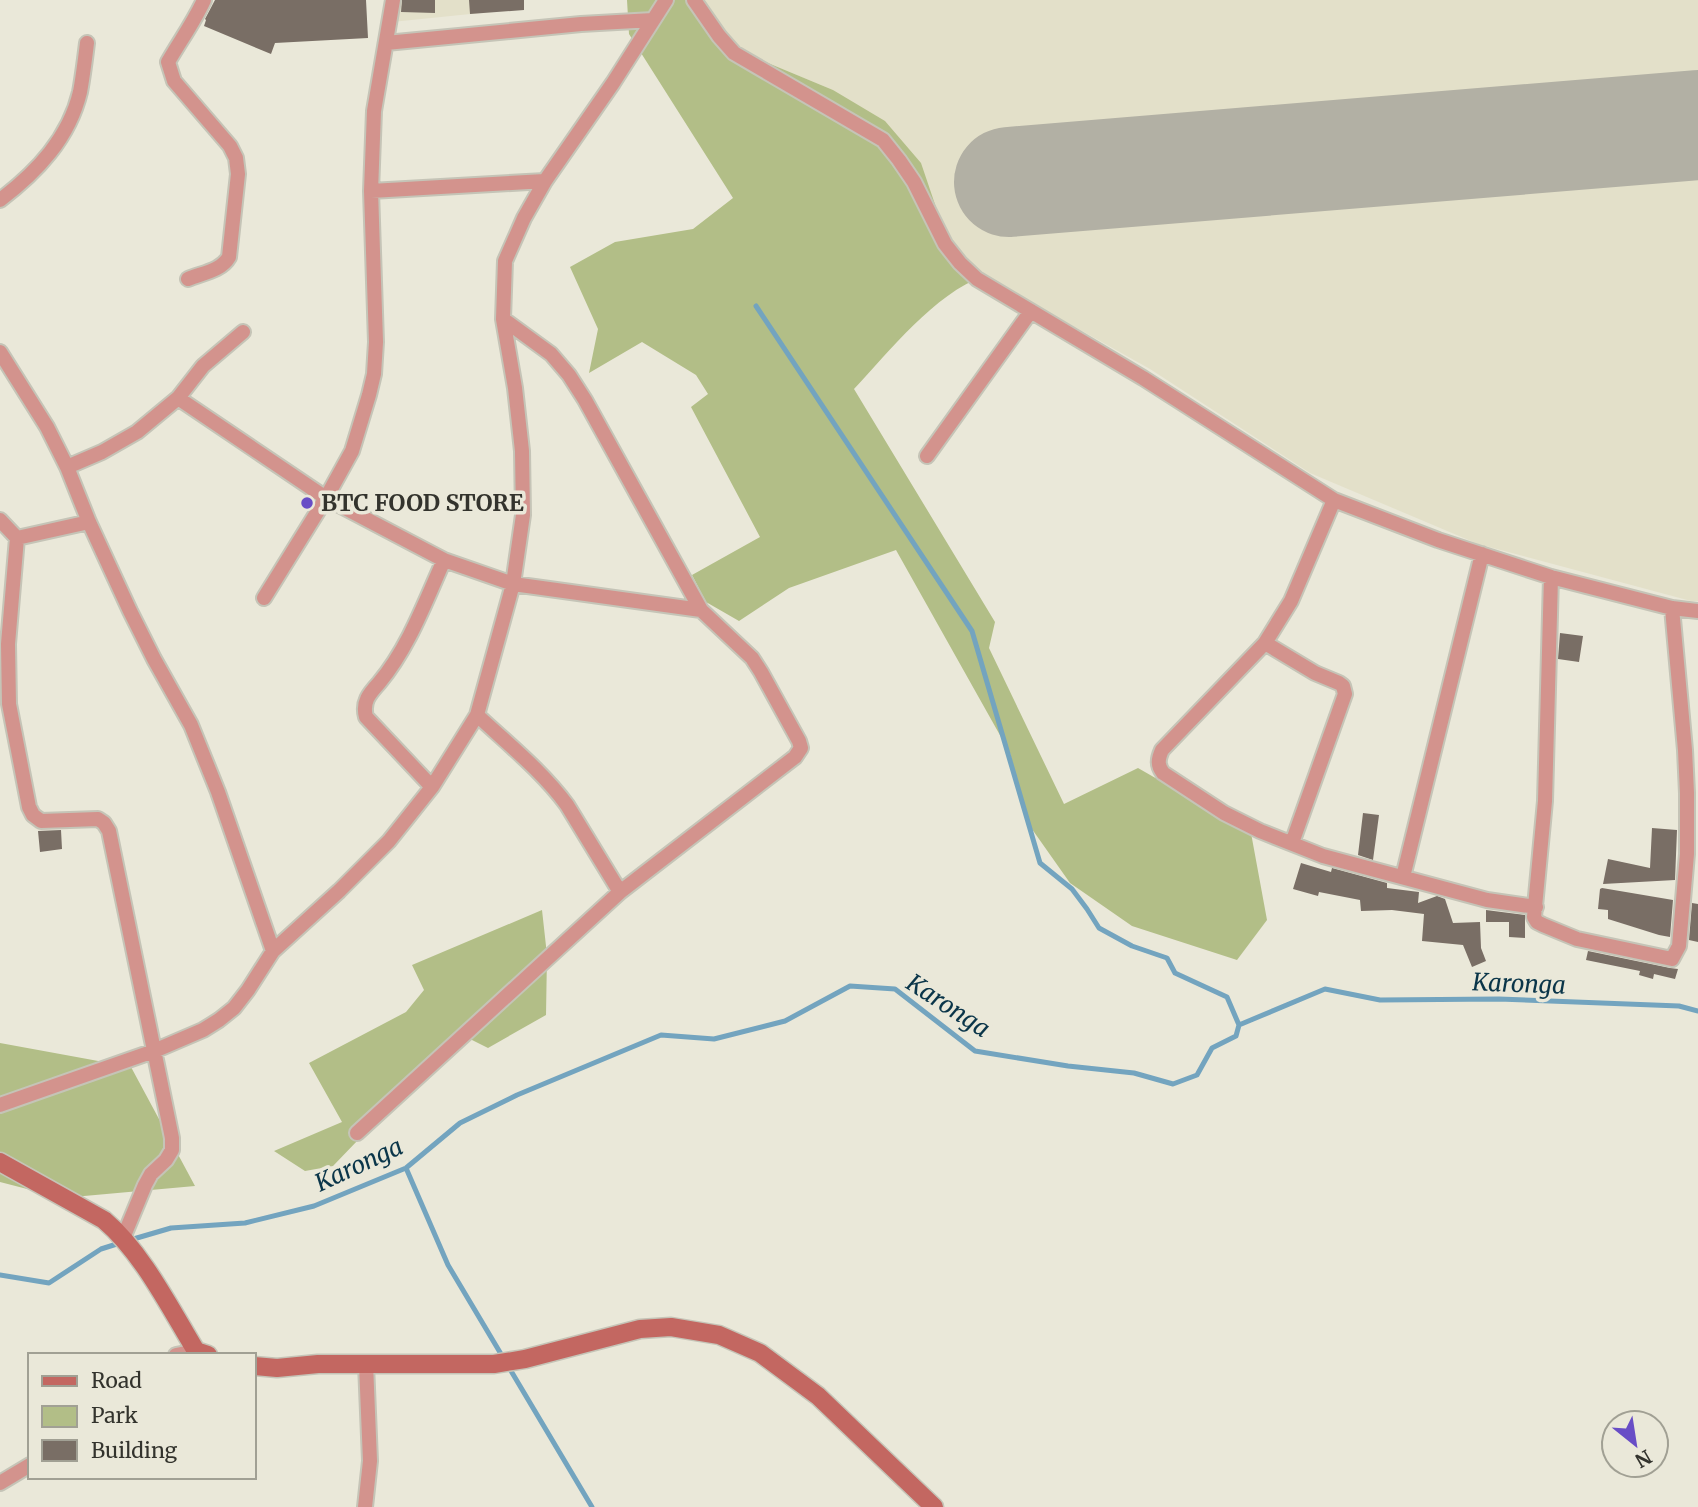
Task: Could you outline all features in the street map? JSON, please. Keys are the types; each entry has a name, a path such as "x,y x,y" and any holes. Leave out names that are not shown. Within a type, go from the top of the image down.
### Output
{"street":[{"path":"188,279 218,268 225,264 229,257 238,174 236,158 230,146 174,81 169,62 204,0"},
{"path":"264,598 326,498 352,450 374,374 376,332 371,191 374,111 393,0"},
{"path":"0,1105 154,1051 203,1030 234,1008 273,951 389,841 432,787 477,715 513,584 523,515 522,451 516,388 503,319 505,261 524,218 545,181 666,0"},
{"path":"694,0 734,53 883,140 914,182 946,244 960,263 977,279 1143,378 1334,500 1438,540 1551,577 1672,608 1698,611"},
{"path":"386,43 581,24 653,20"},
{"path":"0,200 47,157 69,123 80,89 87,43"},
{"path":"371,191 545,181"},
{"path":"927,456 1031,312"},
{"path":"357,1133 620,892 795,757 801,748 752,658 701,610 569,375 551,354 503,319"},
{"path":"68,467 137,432 178,398 204,366 243,332"},
{"path":"0,352 47,426 68,467 89,522 130,611 191,725 204,754 273,951"},
{"path":"178,398 326,498 444,560 513,584 701,610"},
{"path":"1334,500 1290,601 1265,643 1162,750 1158,766 1163,773 1224,813 1292,843 1343,862 1487,900 1536,907"},
{"path":"0,520 17,538 8,644 9,704 29,807 33,815 41,821 98,819 109,831 172,1138 172,1150 151,1174 123,1238"},
{"path":"17,538 89,522"},
{"path":"1402,877 1482,554"},
{"path":"432,787 366,716 364,708 369,694 394,664 404,646 444,560"},
{"path":"1551,577 1545,801 1534,917 1537,922 1577,939 1667,958 1672,958 1679,946 1687,854 1685,750 1672,608"},
{"path":"1265,643 1315,673 1339,683 1345,690 1292,843"},
{"path":"477,715 558,793 620,892"},
{"path":"0,1162 104,1220 123,1238 202,1353"},
{"path":"256,1366 494,1364 525,1359 640,1329 671,1327 719,1335 760,1353 818,1396 934,1507"},
{"path":"365,1507 370,1461 366,1364"},
{"path":"0,1483 28,1466"}],"shaded area":[{"path":"395,0 479,0 480,13 392,22"},
{"path":"701,0 1698,0 1698,601 1478,544 1310,473 1150,369 984,276 961,255 942,225 833,90 737,50"}],"green space":[{"path":"627,0 701,0 737,50 833,90 885,121 921,163 942,225 961,255 984,276 966,284 930,310 854,389 995,622 989,648 1064,804 1138,768 1251,833 1267,920 1237,960 1132,926 1070,883 1027,822 1010,753 896,550 789,588 739,621 706,602 692,575 760,537 691,407 708,394 696,375 642,342 589,373 598,329 570,267 615,242 693,229 733,198 629,34"},
{"path":"542,910 547,955 546,1015 488,1048 460,1034 333,1166 305,1171 274,1151 342,1122 309,1063 406,1012 424,990 412,965"},
{"path":"0,1043 131,1067 195,1186 62,1198 0,1182"}],"building":[{"path":"215,0 366,0 368,38 275,43 271,54 204,26"},
{"path":"402,0 435,0 435,13 401,12"},
{"path":"469,0 524,0 524,10 470,14"},
{"path":"1560,633 1583,636 1579,662 1558,659"},
{"path":"1363,813 1379,815 1373,860 1358,855"},
{"path":"1652,828 1677,830 1675,880 1603,884 1608,859 1650,868"},
{"path":"61,830 62,849 40,852 38,831"},
{"path":"1301,863 1331,872 1332,868 1387,883 1387,888 1419,892 1418,903 1437,896 1445,899 1453,923 1480,922 1481,948 1486,961 1472,967 1463,945 1422,941 1424,914 1392,910 1361,911 1360,900 1319,892 1318,896 1293,889"},
{"path":"1602,888 1673,900 1670,937 1608,919 1608,910 1598,909"},
{"path":"1692,903 1698,904 1698,942 1689,940"},
{"path":"1486,910 1525,915 1525,938 1509,937 1509,922 1486,922"},
{"path":"1588,951 1678,969 1675,979 1654,974 1653,979 1639,975 1640,971 1586,960"}],"waterway":[{"path":"756,306 972,631 1040,863 1072,889 1099,928 1132,946 1167,958 1175,973 1227,997 1239,1025"},
{"name":"Karonga","path":"130,1240 171,1228 245,1223 314,1206 406,1168 460,1123 517,1095 661,1035 714,1039 785,1021 850,986 895,989 975,1051 1068,1066 1134,1073 1173,1084 1197,1075 1212,1048 1236,1036 1239,1025 1325,989 1380,1000 1499,999 1679,1006 1698,1011"},
{"path":"406,1168 448,1265 592,1507"},
{"name":"Karonga","path":"0,1275 49,1283 101,1249 120,1243"}],"runway":[{"path":"1009,182 1698,125"}],"place":[{"name":"BTC FOOD STORE","path":"307,503"}]}
